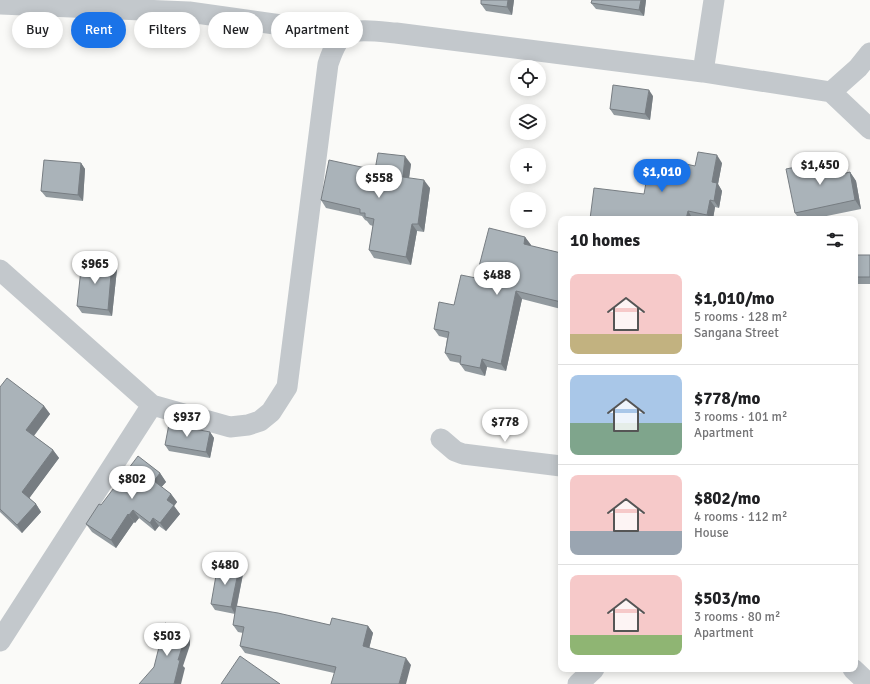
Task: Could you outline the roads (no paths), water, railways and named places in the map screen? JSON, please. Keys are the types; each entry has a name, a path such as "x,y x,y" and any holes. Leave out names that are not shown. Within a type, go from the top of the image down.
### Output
{"street":[{"path":"703,72 714,0"},
{"path":"0,4 189,12 271,24"},
{"path":"363,32 396,33 703,72 831,92 870,130"},
{"path":"0,270 152,405 230,427 260,422 271,412 287,387 328,64 334,48"},
{"path":"831,92 858,68 870,53"},
{"path":"0,641 152,405"},
{"path":"441,439 455,451 463,454 558,466"},
{"path":"578,684 591,672"},
{"path":"856,672 869,684"}]}
